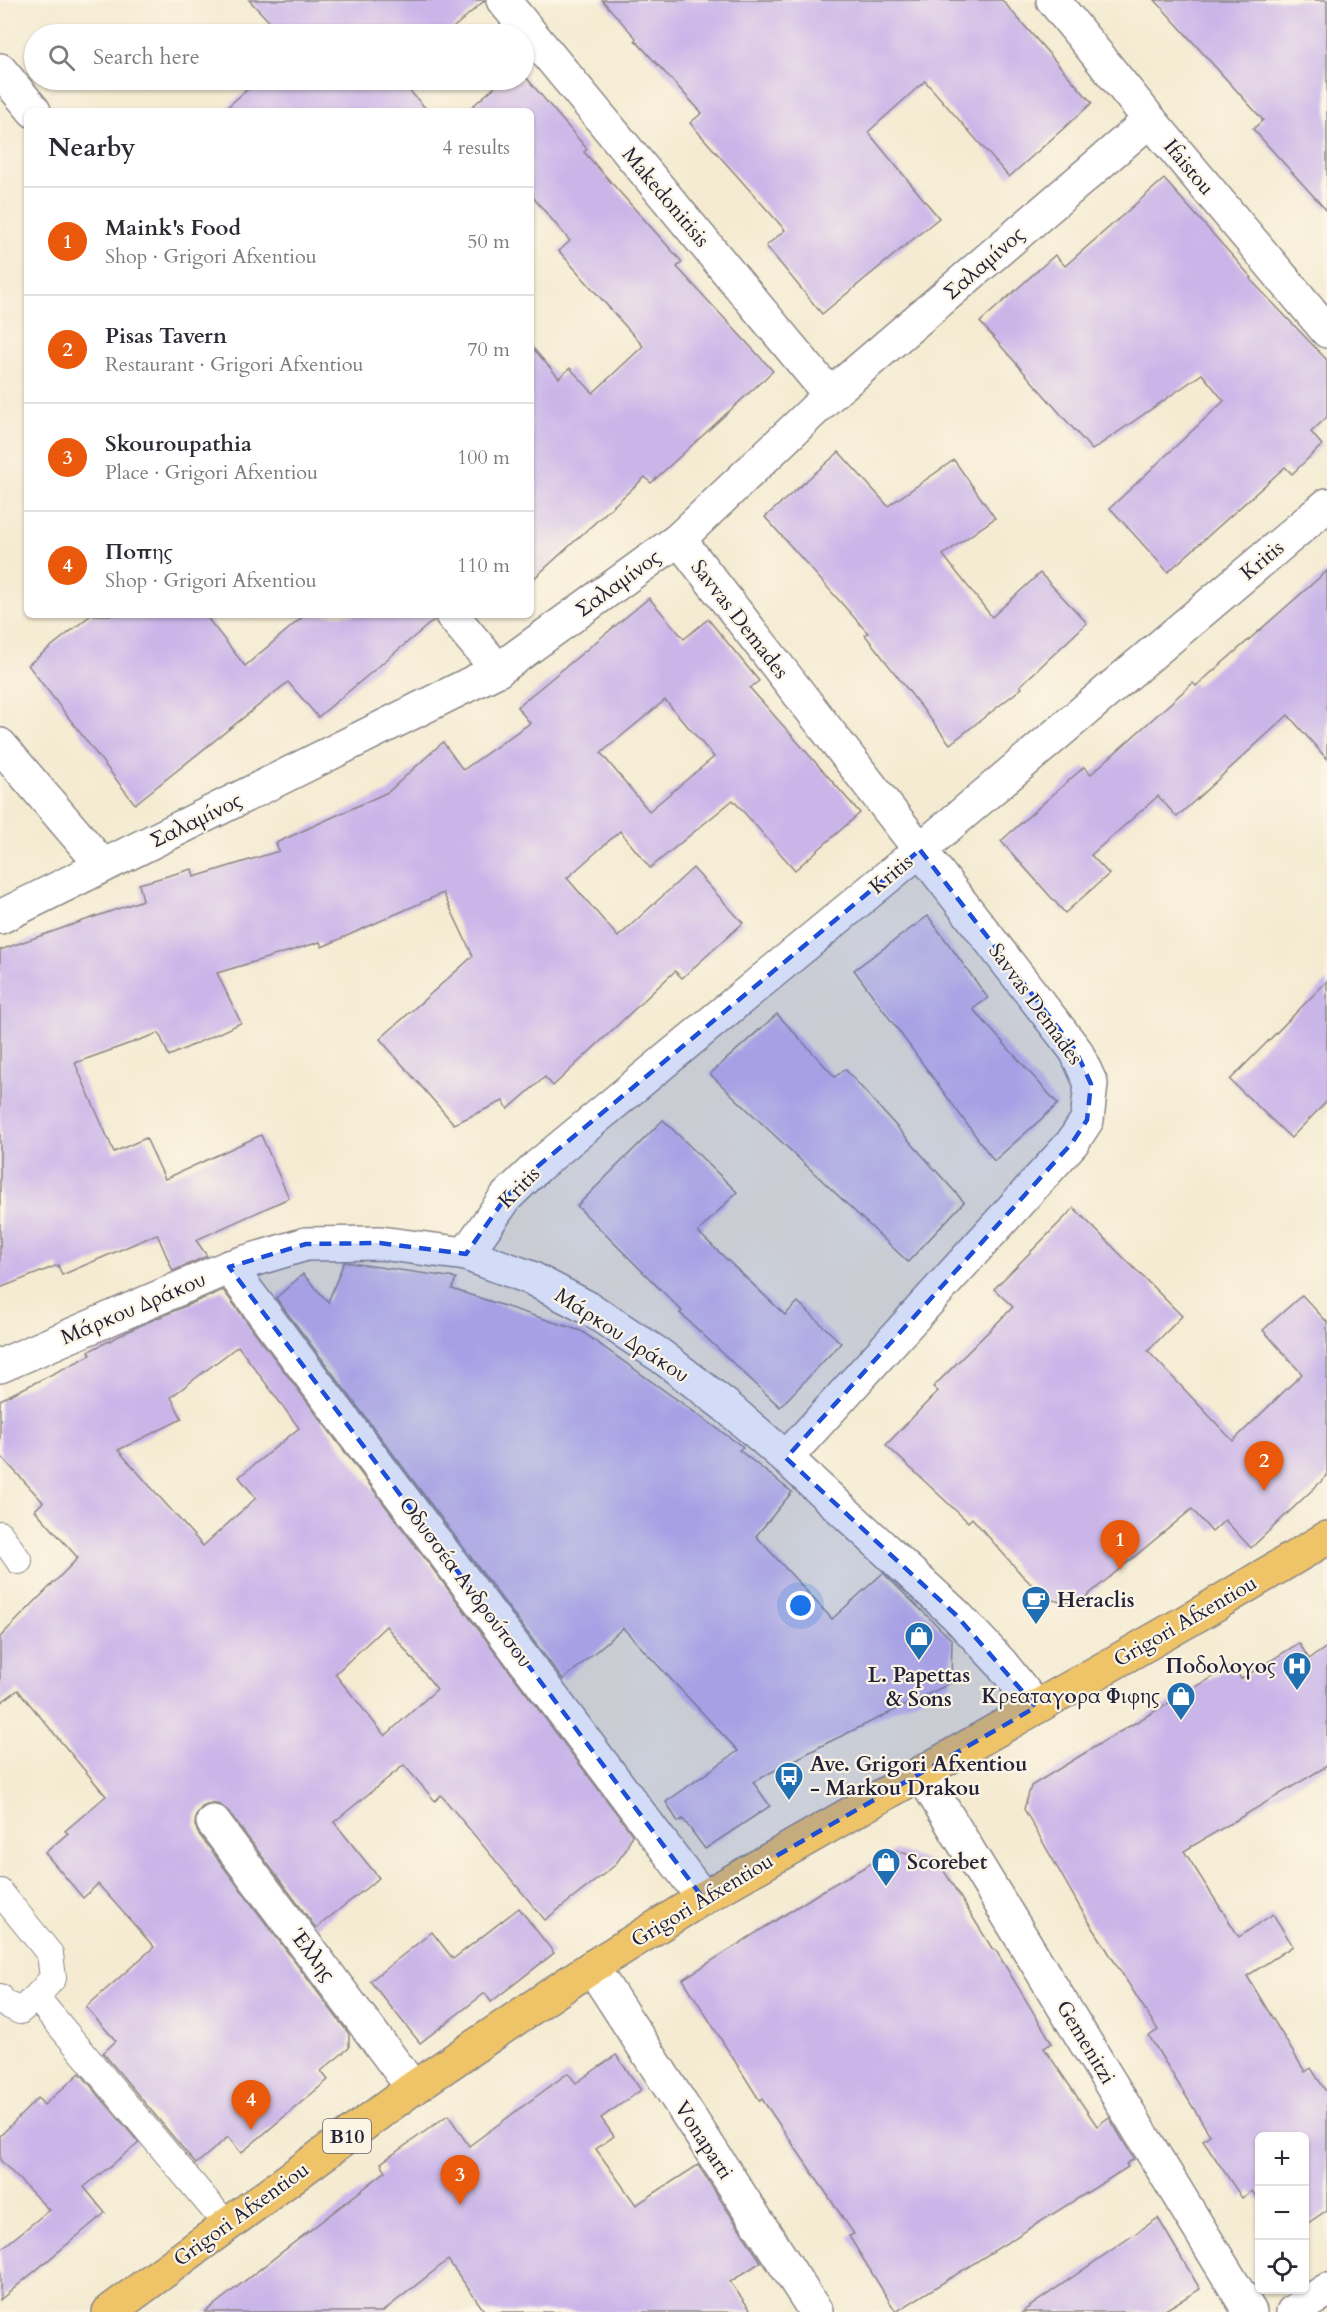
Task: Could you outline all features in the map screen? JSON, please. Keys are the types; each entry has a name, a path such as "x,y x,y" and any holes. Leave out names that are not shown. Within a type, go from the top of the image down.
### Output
{"main road":[{"name":"Grigori Afxentiou","path":"109,2312 413,2088 592,1967 703,1898 1202,1614 1327,1538"}],"street":[{"name":"Makedonitisis","path":"503,0 523,24"},
{"name":"Ifaistou","path":"1053,0 1327,332"},
{"name":"Makedonitisis","path":"534,37 830,395"},
{"path":"0,70 32,108"},
{"name":"Σαλαμίνος","path":"0,917 498,670 679,539 830,395 1150,120"},
{"name":"Kritis","path":"466,1254 506,1197 537,1166 920,850 1327,505"},
{"name":"Savvas Demades","path":"679,539 1076,1051 1091,1084 1087,1120 1072,1143 786,1458"},
{"path":"455,618 498,670"},
{"path":"0,745 103,866"},
{"name":"Μάρκου Δράκου","path":"0,1366 229,1267 306,1245 380,1243 466,1254 531,1278 590,1309 661,1356 726,1406 786,1458 956,1615 1001,1663 1036,1707"},
{"name":"Οδυσσέα Ανδρούτσου","path":"229,1267 703,1898"},
{"name":"Gemenitzi","path":"921,1773 1250,2312"},
{"name":"Έλλης","path":"213,1822 413,2088"},
{"name":"Vonaparti","path":"592,1967 816,2312"},
{"path":"1293,2312 1327,2290"}],"lane":[{"path":"0,1534 19,1562"},
{"path":"0,1892 50,1954 53,1978 20,2011 4,2003 0,1997"},
{"path":"36,1997 226,2224"}],"highlighted area":[{"path":"920,850 1076,1051 1091,1084 1087,1120 1072,1143 786,1458 956,1615 1036,1707 703,1898 229,1267 306,1244 380,1243 466,1254 506,1197 538,1166"}],"building":[{"path":"249,0 485,0 457,24 272,24"},
{"path":"602,0 1002,0 1092,103 1009,177 925,81 868,132 939,218 822,314 766,246 785,230 690,123 702,113"},
{"path":"1155,0 1327,0 1327,211 1253,129 1263,120"},
{"path":"534,87 587,149 584,152 682,262 677,267 773,371 651,483 645,477 534,578 534,349 559,378 570,368 593,393 643,346 559,251 570,241 534,199 534,108 470,108 491,90 534,90"},
{"path":"247,90 409,90 425,108 226,108"},
{"path":"1164,179 1252,278 1250,279 1327,360 1327,417 1311,432 1322,445 1292,474 1285,467 1168,572 1110,508 1224,401 1202,374 1092,450 980,322 1055,255 1065,266"},
{"path":"839,452 888,506 954,460 995,518 943,555 992,617 1040,573 1087,623 1020,686 1022,688 950,744 865,635 868,633 765,517"},
{"path":"1327,571 1327,759 1288,715 1177,817 1158,796 1091,855 1109,874 1065,913 1001,841 1084,767 1091,774 1193,683 1196,686"},
{"path":"649,598 684,639 708,619 759,681 750,688 860,813 795,870 733,800 650,868 620,831 567,878 618,937 693,868 743,923 682,978 675,971 553,1086 545,1077 508,1109 503,1101 454,1124 380,1039 473,956 443,893 322,947 320,942 217,973 241,1023 169,1056 159,1033 75,1063 114,1152 146,1138 165,1179 261,1135 289,1198 196,1240 207,1256 173,1271 157,1234 62,1275 58,1265 0,1288 0,950 143,900 139,884 192,869 194,877 279,851 276,843 388,792 443,742 463,770 530,723 517,707","holes":["665,700 714,757 649,811 601,753"]},
{"path":"87,618 207,618 245,666 301,618 434,618 318,717 288,682 135,804 28,665"},
{"path":"928,916 988,998 973,1009 1058,1104 994,1161 854,970"},
{"path":"1327,981 1327,1101 1291,1138 1230,1080"},
{"path":"777,1014 835,1077 845,1069 964,1202 908,1262 710,1074"},
{"path":"663,1120 737,1192 698,1232 785,1315 798,1302 841,1343 780,1407 680,1313 682,1311 577,1206"},
{"path":"1074,1208 1182,1316 1148,1351 1233,1441 1302,1374 1263,1330 1302,1295 1327,1322 1327,1476 1251,1548 1225,1520 1212,1532 1192,1509 1082,1600 1065,1603 1049,1599 1036,1589 972,1518 968,1522 886,1445 938,1391 933,1387 1013,1307 994,1289"},
{"path":"344,1262 456,1278 452,1289 581,1331 743,1447 739,1450 792,1492 756,1536 832,1619 883,1573 952,1640 951,1683 753,1782 770,1806 705,1849 683,1819 678,1822 666,1802 738,1751 623,1628 563,1680 276,1298 303,1274 328,1302"},
{"path":"223,1290 632,1834 626,1850 614,1866 545,1920 441,1795 435,1801 404,1765 334,1822 379,1878 316,1928 228,1811 220,1805 211,1803 202,1807 196,1815 195,1825 198,1833 349,2034 349,2048 321,2071 328,2080 241,2153 228,2137 196,2164 103,2053 116,2041 86,2007 154,1947 98,1884 83,1898 45,1853 68,1833 65,1831 106,1796 18,1690 0,1703 0,1637 78,1558 35,1510 43,1502 0,1455 0,1400 91,1355 89,1351 141,1325","holes":["238,1346 299,1428 239,1477 256,1498 203,1546 118,1450 182,1419 171,1397","386,1626 437,1689 385,1736 335,1674"]},
{"path":"1299,1643 1309,1659 1327,1647 1327,1766 1184,1851 1239,1937 1273,1914 1293,1946 1247,1976 1305,2072 1311,2068 1327,2093 1327,2210 1309,2222 1309,2132 1255,2132 1255,2195 1252,2191 1242,2198 1203,2140 1210,2135 1149,2036 1158,2030 1081,1909 1024,1809 1031,1786 1106,1740 1233,1665 1241,1679"},
{"path":"895,1850 941,1866 1052,2043 1044,2048 1097,2126 1109,2117 1134,2159 1126,2164 1128,2167 896,2312 849,2236 854,2234 762,2099 760,2101 683,1979 827,1888"},
{"path":"519,1908 554,1953 491,2002 485,1993 420,2043 370,1981 432,1932 453,1959"},
{"path":"616,2055 641,2090 601,2118 614,2136 596,2149 636,2205 698,2165 761,2262 730,2282 752,2312 485,2312 448,2260 382,2312 205,2312 386,2171 381,2163 448,2115 469,2146 568,2073 576,2083"},
{"path":"80,2073 139,2143 84,2187 105,2213 0,2300 0,2250 49,2210 0,2160 0,2136 38,2098 44,2105"},
{"path":"1158,2218 1200,2289 1162,2312 1022,2312"}],"place":[{"name":"Pisas Tavern","path":"1264,1491"},
{"name":"Maink's Food","path":"1120,1570"},
{"name":"Heraclis","path":"1036,1626"},
{"name":"L. Papettas & Sons","path":"919,1662"},
{"name":"Ποδολογος","path":"1297,1692"},
{"name":"Κρεαταγορα Φιφης","path":"1181,1722"},
{"name":"Ave. Grigori Afxentiou - Markou Drakou","path":"789,1802"},
{"name":"Scorebet","path":"886,1888"},
{"name":"Ποπης","path":"251,2130"},
{"name":"Skouroupathia","path":"460,2205"}]}
